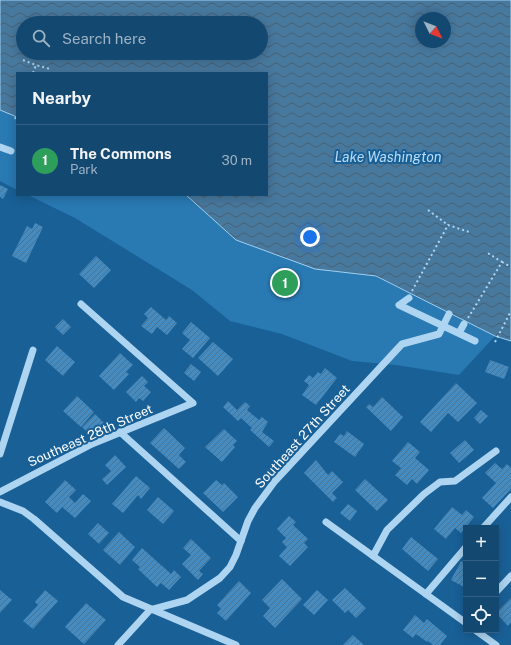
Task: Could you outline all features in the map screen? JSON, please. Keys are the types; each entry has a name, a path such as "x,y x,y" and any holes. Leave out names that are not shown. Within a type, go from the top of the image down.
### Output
{"street":[{"path":"0,147 11,151"},
{"path":"409,298 399,305 476,341"},
{"name":"Southeast 28th Street","path":"0,492 22,479 120,432 193,404 81,304"},
{"path":"443,326 449,314"},
{"path":"459,333 464,324"},
{"name":"Southeast 27th Street","path":"150,610 187,600 220,578 230,567 248,521 255,508 276,481 402,344 438,334 443,326"},
{"path":"0,454 33,350"},
{"path":"120,432 241,541"},
{"path":"373,556 387,530 424,494 440,482 455,481 496,451"},
{"path":"487,525 511,497"},
{"path":"0,502 23,511 123,597 150,610 236,645"},
{"path":"326,522 463,622"},
{"path":"426,594 463,551"},
{"path":"499,589 511,576"},
{"path":"118,645 150,610"},
{"path":"479,633 496,645"}],"path":[{"path":"23,60 50,69"},
{"path":"33,72 36,65"},
{"path":"428,210 448,225 469,232"},
{"path":"409,298 448,225"},
{"path":"486,252 511,267"},
{"path":"464,324 502,262"},
{"path":"495,342 511,311"}],"shaded area":[{"path":"0,108 16,116 16,189 0,181"},
{"path":"30,196 186,196 237,239 315,268 375,276 495,336 459,375 396,365 352,361 282,334 230,321 192,290 75,218"}],"water":[{"name":"Lake Washington","path":"0,0 511,0 511,341 495,336 376,276 315,269 236,240 187,196 268,196 268,72 16,72 16,117 0,110"}],"building":[{"path":"0,185 8,189 3,199 0,197"},
{"path":"35,223 43,227 26,263 12,256 27,226 32,229"},
{"path":"96,256 111,270 94,288 79,274"},
{"path":"151,307 166,320 169,316 177,323 167,335 157,327 152,334 141,326 148,318 144,314"},
{"path":"63,319 71,327 63,335 55,327"},
{"path":"191,322 210,338 193,358 182,349 190,340 182,333"},
{"path":"213,342 233,359 218,376 198,358"},
{"path":"57,346 75,362 63,376 45,360"},
{"path":"120,353 133,365 126,372 129,374 114,390 99,376"},
{"path":"490,360 509,367 504,379 485,372"},
{"path":"191,364 201,372 194,381 184,373"},
{"path":"325,368 337,378 316,405 302,395 309,385 304,381 309,375 313,378 318,372 321,374"},
{"path":"142,376 148,382 144,386 151,392 143,401 139,398 136,402 126,392"},
{"path":"456,383 477,403 458,422 448,413 431,432 420,422"},
{"path":"77,396 94,412 81,427 63,411"},
{"path":"382,397 403,417 391,431 366,407 369,404 373,407"},
{"path":"228,401 237,410 245,402 250,406 247,410 259,420 262,417 268,422 262,432 274,441 269,447 250,430 252,428 241,418 238,421 223,407"},
{"path":"481,410 488,416 480,424 474,418"},
{"path":"95,414 105,424 92,437 82,427"},
{"path":"164,428 185,448 179,455 186,462 179,469 150,443"},
{"path":"224,429 237,441 233,445 235,447 222,462 205,447"},
{"path":"347,431 364,444 355,457 334,442 340,434 344,436"},
{"path":"465,440 474,450 459,463 450,453"},
{"path":"408,442 420,452 415,458 429,470 417,484 412,479 407,485 395,475 401,468 392,461"},
{"path":"115,455 126,467 107,485 102,479 111,471 105,465"},
{"path":"316,460 328,475 332,471 343,482 332,493 337,498 333,502 304,473"},
{"path":"495,463 502,469 507,464 511,468 511,489 493,508 482,498 496,483 485,473"},
{"path":"136,476 150,488 141,499 138,495 123,513 112,504"},
{"path":"365,479 388,500 377,511 355,490"},
{"path":"65,480 76,490 69,497 75,503 83,494 91,501 75,518 62,507 57,513 45,502"},
{"path":"216,480 222,485 224,483 238,497 223,512 203,493"},
{"path":"158,497 174,511 163,524 147,510"},
{"path":"348,504 357,511 350,521 340,513"},
{"path":"452,507 462,515 466,510 474,517 468,525 463,525 463,531 461,533 455,528 446,539 434,529"},
{"path":"289,516 296,522 293,525 308,539 304,543 308,547 290,566 279,556 287,547 282,542 286,538 277,529"},
{"path":"98,523 109,533 99,544 88,534"},
{"path":"119,532 135,547 120,565 103,550"},
{"path":"411,537 438,559 428,571 402,549"},
{"path":"191,539 211,558 199,571 203,574 198,580 182,564 191,555 183,548"},
{"path":"142,548 171,574 174,570 181,577 169,590 161,583 157,587 138,569 140,567 132,560"},
{"path":"461,561 463,562 463,586 451,580"},
{"path":"282,579 302,599 275,628 263,616 270,608 262,600"},
{"path":"239,581 251,593 226,621 217,613 221,609 217,605"},
{"path":"345,588 366,608 356,618 348,610 345,613 332,600"},
{"path":"0,590 12,600 0,613"},
{"path":"45,590 58,601 33,629 23,621 38,605 35,602"},
{"path":"317,590 328,600 314,615 303,605"},
{"path":"511,598 511,622 508,626 499,616 499,610"},
{"path":"86,603 106,620 84,644 65,627"},
{"path":"415,615 424,623 427,619 447,636 440,645 433,645 416,634 413,638 403,630"},
{"path":"353,635 364,645 343,645"}],"place":[{"name":"The Commons","path":"285,283"}]}
